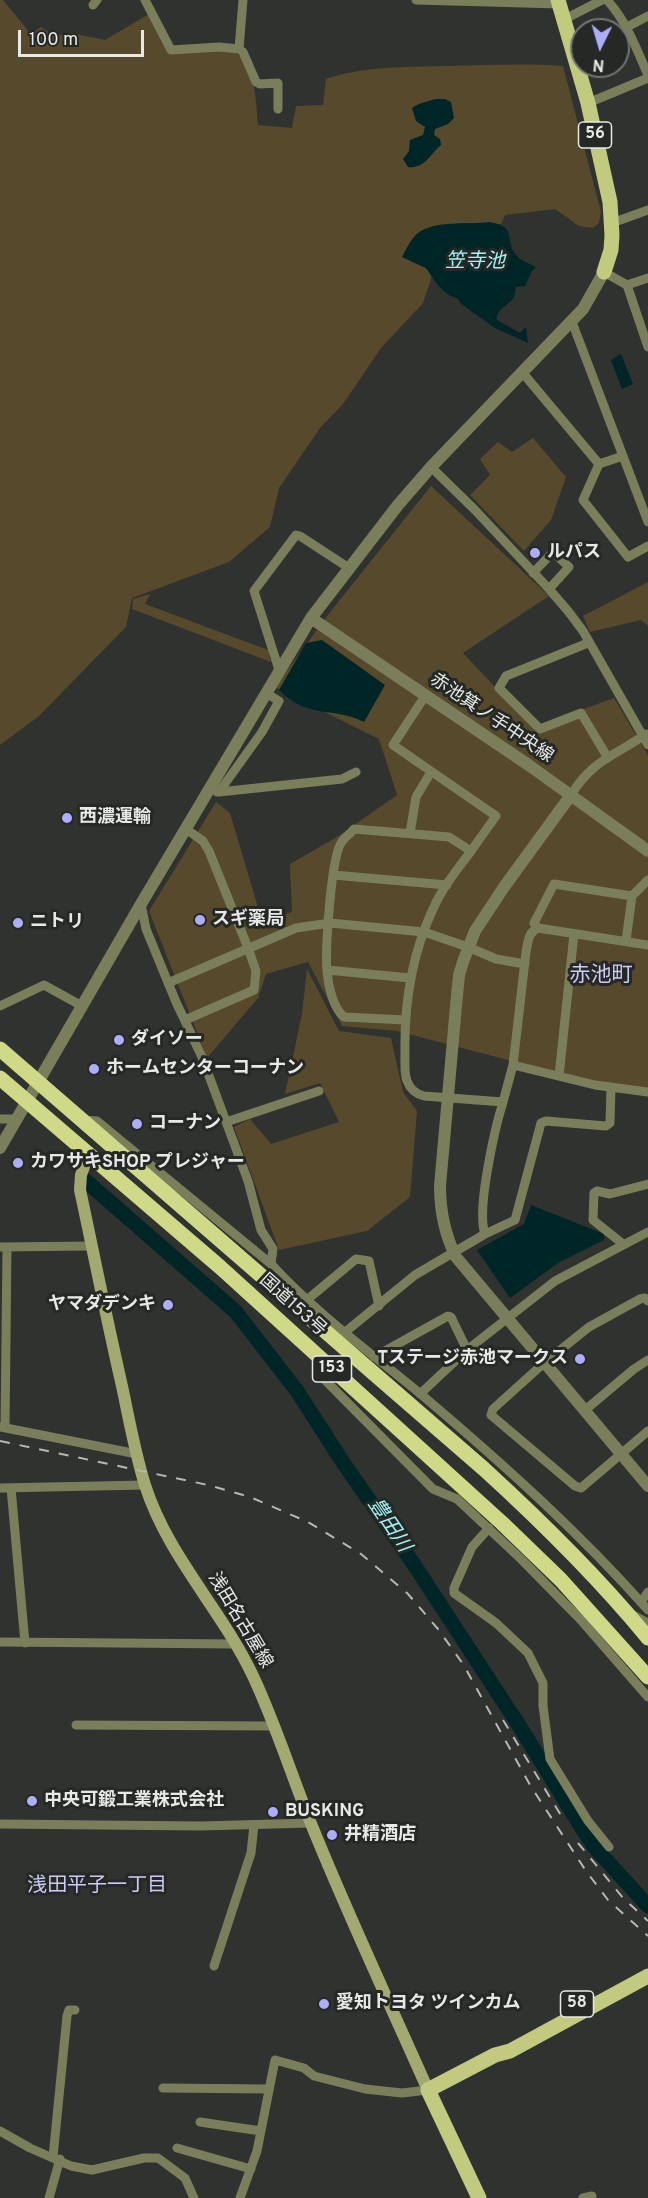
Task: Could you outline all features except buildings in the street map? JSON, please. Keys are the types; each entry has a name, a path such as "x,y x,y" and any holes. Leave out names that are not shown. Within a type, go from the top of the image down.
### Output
{"highway":[{"name":"国道153号","path":"0,1049 230,1249 310,1310 372,1373 484,1469 562,1542 648,1638"},
{"name":"国道153号","path":"0,1078 219,1267 405,1436 648,1677"},
{"path":"289,1331 310,1310"}],"main road":[{"name":"56","path":"559,2 588,103 610,202 611,250 604,273"},
{"name":"浅田名古屋線","path":"88,1155 81,1175 80,1190 145,1485 157,1516 180,1559 236,1644 252,1673 310,1823 423,2091"},
{"name":"58","path":"504,2050 648,1965"},
{"name":"58","path":"423,2091 648,1976"},
{"path":"423,2091 479,2198"}],"street":[{"path":"145,0 171,50 219,47 240,49"},
{"path":"243,0 240,49 256,82 260,84 278,83 278,109"},
{"path":"416,0 559,2"},
{"path":"565,19 602,0"},
{"path":"607,0 622,18"},
{"path":"630,25 648,16"},
{"path":"588,103 648,77 630,34"},
{"path":"612,223 648,210"},
{"path":"0,1148 186,828 214,790 279,670 311,618 349,568 431,467 572,322 593,294 604,273 627,285 648,347"},
{"path":"627,285 648,278"},
{"path":"572,322 648,522"},
{"path":"522,372 599,464"},
{"path":"623,456 599,464 583,500 628,557 648,546"},
{"path":"431,467 549,589 583,631 646,738 593,767 582,778 504,887 468,947 459,975 440,1196 443,1222 453,1252 648,1486"},
{"path":"279,670 254,591 296,535 349,568"},
{"path":"533,573 553,552 568,567 549,589"},
{"name":"赤池箕ノ手中央線","path":"311,618 571,795 648,851"},
{"path":"588,643 506,676 499,688 540,729 581,713 608,758"},
{"path":"425,696 393,745 496,816 447,885 432,910 424,932 410,978 406,1020 406,1079 418,1094 503,1102"},
{"path":"214,790 342,779 356,772"},
{"path":"410,833 416,796 431,772"},
{"path":"185,1020 254,990 256,971 209,851 203,841 186,828"},
{"path":"406,1020 344,1017 339,1013 327,970 333,875 340,844 354,830 449,837 471,851"},
{"path":"333,875 447,885"},
{"path":"626,941 632,896 648,880"},
{"path":"632,896 554,884 534,924 538,928 648,945"},
{"path":"141,904 146,928 202,1057 248,1181 261,1230 273,1249 271,1264 310,1310 366,1350 490,1454 590,1547 645,1606"},
{"path":"168,983 296,928 330,923 424,932 496,959 525,964"},
{"path":"486,1234 483,1219 494,1133 513,1065 530,933 538,928"},
{"path":"559,1076 574,934"},
{"path":"327,970 410,978"},
{"path":"0,1006 44,985 82,1006"},
{"path":"513,1065 595,1085 648,1092"},
{"path":"344,1333 380,1306 415,1275 453,1252 515,1220 541,1124 544,1121 606,1126 610,1123 611,1087"},
{"path":"226,1122 320,1091"},
{"path":"0,1119 16,1119"},
{"name":"153","path":"81,1120 98,1121 271,1264"},
{"path":"623,1244 593,1220 594,1192 618,1193 648,1184"},
{"path":"230,1231 230,1249"},
{"path":"420,1394 467,1350 555,1281 648,1232"},
{"path":"92,1246 4,1247 2,1427 137,1454"},
{"path":"310,1310 356,1259 369,1261 380,1306"},
{"path":"648,1301 645,1298 640,1299 602,1318 544,1363 493,1409 491,1415 575,1486 581,1488 648,1431"},
{"path":"374,1357 448,1316 451,1317 467,1350"},
{"path":"366,1350 372,1373"},
{"path":"320,1358 318,1371 320,1376 434,1489 474,1505 489,1528 554,1582 580,1619 648,1697"},
{"path":"584,1411 648,1360"},
{"path":"385,1439 405,1436"},
{"path":"0,1488 145,1485"},
{"path":"11,1488 25,1643"},
{"path":"489,1528 472,1547 454,1588 454,1593 496,1623 528,1653 544,1689 543,1706 550,1759 588,1821 609,1847"},
{"path":"562,1542 590,1547"},
{"path":"645,1606 648,1592"},
{"path":"626,1611 648,1623"},
{"path":"0,1642 236,1644"},
{"path":"76,1725 274,1726"},
{"path":"0,1824 201,1826 310,1823"},
{"path":"214,1966 251,1853 254,1825"},
{"path":"49,2198 56,2158 67,2016 69,2010 75,2010"},
{"path":"240,2198 251,2169 261,2131 274,2062 278,2060 304,2068 314,2076 365,2089 402,2093 423,2091"},
{"path":"163,2088 268,2089"},
{"path":"200,2121 261,2131"},
{"path":"0,2131 30,2148 71,2166 92,2170 144,2158 158,2158 185,2178 194,2198"},
{"path":"177,2148 251,2169"}],"shaded area":[{"path":"0,0 3,0 31,34 41,27 55,36 71,33 105,40 149,14 169,50 217,49 239,55 250,71 253,82 258,125 292,128 296,106 323,105 326,79 355,72 385,68 519,64 563,66 601,212 599,223 593,228 579,226 555,209 505,215 501,224 462,223 432,227 410,261 426,268 431,275 423,303 381,348 343,404 320,428 279,488 270,527 229,562 132,598 126,627 39,716 0,745"},
{"path":"533,438 566,477 551,520 524,551 470,495 490,475 480,459 498,442 512,452"},
{"path":"431,486 549,596 463,653 537,726 614,698 648,755 648,1094 611,1087 397,1031 342,1026 308,962 266,974 258,998 207,1058 149,911 216,802 230,813 262,921 292,912 290,864 337,837 397,795 379,739 275,687 331,611"},
{"path":"648,582 648,626 641,620 590,632 583,616"},
{"path":"150,594 145,604 268,650 271,662 132,609 133,599"},
{"path":"307,969 339,1031 391,1038 403,1092 417,1111 410,1197 367,1231 279,1250 234,1127 250,1119 271,1144 339,1122 320,1083 285,1094 302,1014"}],"water":[{"path":"436,99 451,102 454,118 448,124 435,129 434,135 440,139 441,145 419,166 408,167 403,159 409,151 410,140 423,135 425,127 416,121 412,108 420,103"},
{"name":"笠寺池","path":"489,222 504,227 508,231 513,251 525,262 536,267 525,286 516,287 514,297 497,316 497,320 520,333 526,327 528,343 495,328 445,292 426,268 402,257 413,238 425,229 442,225"},
{"path":"621,354 633,384 622,389 611,360"},
{"path":"322,640 385,685 364,722 341,714 300,705 279,690 306,643"},
{"path":"531,1205 604,1234 604,1240 558,1263 510,1298 477,1250 524,1224"}],"waterway":[{"name":"豊田川","path":"86,1181 236,1312 297,1391 344,1464 413,1563 596,1849 648,1906"}],"railway":[{"path":"0,1441 208,1485 250,1497 308,1522 361,1554 408,1594 438,1629 463,1664 530,1785 586,1871 608,1900 648,1936"},
{"path":"503,1720 565,1822"},
{"path":"578,1843 623,1898 648,1921"}],"place":[{"name":"ルパス","path":"535,553"},
{"name":"西濃運輸","path":"67,818"},
{"name":"スギ薬局","path":"200,920"},
{"name":"ニトリ","path":"18,923"},
{"name":"ダイソー","path":"119,1040"},
{"name":"ホームセンターコーナン","path":"94,1069"},
{"name":"コーナン","path":"137,1124"},
{"name":"カワサキSHOP プレジャー","path":"18,1163"},
{"name":"ヤマダデンキ","path":"168,1305"},
{"name":"Tステージ赤池マークス","path":"580,1359"},
{"name":"中央可鍛工業株式会社","path":"32,1801"},
{"name":"BUSKING","path":"273,1812"},
{"name":"井精酒店","path":"332,1835"},
{"name":"愛知トヨタ ツインカム","path":"324,2004"}],"district":[{"name":"赤池町","path":"601,977"},
{"name":"浅田平子一丁目","path":"97,1887"}]}
